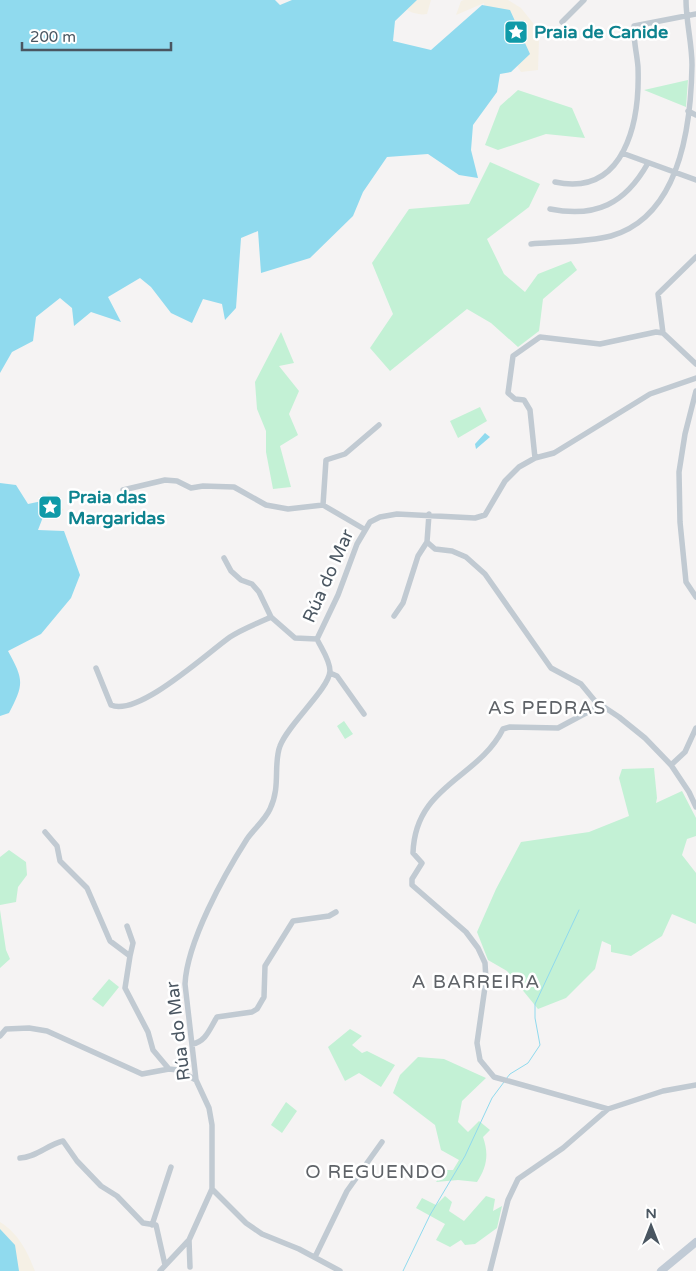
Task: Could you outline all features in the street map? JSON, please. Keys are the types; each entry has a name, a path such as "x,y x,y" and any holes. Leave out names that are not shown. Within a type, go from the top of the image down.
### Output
{"main road":[{"path":"661,1271 696,1242"}],"street":[{"path":"562,22 584,0"},
{"path":"531,244 610,236 636,224 658,204 674,173 688,111 693,77 686,0"},
{"path":"555,182 571,185 584,184 596,180 609,172 622,153 632,126 638,83 634,26 696,14"},
{"path":"688,111 696,115"},
{"path":"622,153 696,180"},
{"path":"550,209 584,212 601,208 621,198 639,180 648,163"},
{"path":"663,333 658,294 696,257"},
{"path":"535,458 530,410 524,400 515,399 508,393 513,356 540,337 600,344 656,332 663,333 696,364"},
{"path":"696,378 696,386"},
{"name":"Rúa do Mar","path":"160,1271 189,1240 212,1189 212,1125 209,1108 196,1080 185,984 186,968 190,953 226,876 248,838 270,810 276,791 279,747 297,718 318,693 330,673 329,664 317,639 338,595 364,529 370,522 380,517 397,514 429,514 475,518 485,514 505,481 519,467 535,458 554,453 656,391 696,378"},
{"path":"696,391 685,434 680,482 680,522 686,582 696,598"},
{"path":"323,505 326,460 345,454 379,425"},
{"path":"123,490 165,480 178,481 191,488 203,486 234,487 266,505 288,509 323,505 364,529"},
{"path":"394,616 403,603 418,556 427,542 429,514"},
{"path":"427,542 435,548 452,551 466,557 485,574 551,668 581,684 601,706 619,716 645,738 671,765 689,792 696,807"},
{"path":"224,558 232,571 241,580 252,584 259,592 271,617 295,638 317,639"},
{"path":"96,668 111,705 119,708 133,705 167,685 232,636 271,617"},
{"path":"330,673 337,676 364,714"},
{"path":"601,706 558,728 510,727 503,729 488,753 438,792 424,814 413,853 422,863 412,879 412,885 466,932 478,948 484,963 486,980 477,1043 480,1060 494,1077 608,1109"},
{"path":"671,765 685,752 696,728"},
{"path":"45,832 58,846 60,861 87,888 110,940 130,956"},
{"path":"192,1044 199,1043 207,1035 217,1017 252,1012 257,1009 264,997 265,966 293,921 329,916 336,912"},
{"path":"128,926 133,943 125,988 148,1032 153,1050 168,1069"},
{"path":"0,1036 6,1029 29,1028 47,1031 142,1074 168,1069 178,1070 196,1080"},
{"path":"490,1271 508,1200 518,1179 563,1148 608,1109 663,1091 696,1085"},
{"path":"20,1158 36,1155 53,1143 63,1141 77,1161 101,1186 117,1196 143,1223 158,1229 165,1265"},
{"path":"315,1257 347,1191 382,1142"},
{"path":"152,1225 171,1167"},
{"path":"212,1189 246,1223 262,1234 315,1257 340,1271"},
{"name":"Rúa do Mar","path":"189,1240 190,1267"}],"green space":[{"path":"688,80 686,107 644,90"},
{"path":"518,90 572,108 585,138 546,134 498,150 485,145 500,106"},
{"path":"490,162 540,184 529,207 487,239 504,274 525,292 538,274 571,261 577,270 543,299 539,331 518,347 491,323 467,309 390,371 370,348 393,314 372,263 409,209 469,204"},
{"path":"281,332 294,363 279,366 299,391 289,414 298,435 280,446 291,487 273,489 266,452 266,431 257,409 255,382"},
{"path":"480,407 487,421 458,438 450,421"},
{"path":"344,721 353,734 345,739 337,726"},
{"path":"654,768 656,803 682,791 696,818 696,836 687,839 682,855 696,873 696,924 672,914 662,936 631,956 611,952 611,945 602,941 595,969 566,998 538,1009 507,971 488,960 477,932 496,889 521,842 589,832 629,816 619,778 622,769"},
{"path":"9,850 26,862 27,875 18,887 16,902 0,905 0,857"},
{"path":"0,910 6,950 10,959 0,968"},
{"path":"109,979 119,987 103,1007 92,999"},
{"path":"350,1029 362,1036 352,1045 362,1053 367,1051 395,1065 381,1087 359,1073 345,1081 328,1047"},
{"path":"418,1057 444,1059 486,1078 462,1101 458,1122 468,1132 479,1121 490,1130 483,1137 486,1160 477,1182 458,1180 436,1182 445,1170 453,1170 459,1160 441,1150 435,1125 393,1093 400,1075"},
{"path":"286,1102 297,1111 282,1133 271,1125"},
{"path":"445,1196 452,1202 449,1211 464,1221 486,1196 495,1199 493,1211 502,1206 497,1228 475,1244 465,1245 461,1240 450,1247 436,1240 445,1224 416,1208 422,1198 436,1205"}],"sand":[{"path":"398,0 431,0 427,14 418,14 410,12"},
{"name":"Praia de Canide","path":"508,0 521,8 533,23 539,39 538,70 521,72 485,15 484,3 456,15 461,1"},
{"name":"Praia das Margaridas","path":"49,491 54,501 64,510 43,517 40,503"},
{"path":"0,1222 22,1244 35,1271 0,1271"}],"water":[{"path":"0,0 275,0 280,5 292,0 417,0 395,21 393,41 431,50 482,5 510,10 530,54 511,72 500,74 497,92 473,125 471,150 478,178 459,175 428,154 387,157 363,192 353,216 310,258 261,273 258,231 241,238 236,308 225,320 222,304 203,299 192,323 171,313 151,287 140,278 108,297 121,322 91,312 74,326 72,308 60,298 36,317 33,341 12,352 0,373"},
{"path":"485,433 490,437 476,449 475,444"},
{"path":"0,483 16,485 28,504 42,501 43,517 38,530 64,531 80,575 71,598 41,634 8,651 17,669 20,682 17,695 9,713 0,716"},
{"path":"0,1229 15,1245 19,1271 0,1271"}],"waterway":[{"path":"506,1079 510,1074 528,1063 540,1045 535,1018 535,1004 579,910"},
{"path":"403,1271 430,1215 465,1156 492,1098 504,1082"}],"place":[{"name":"Praia de Canide","path":"516,32"},
{"name":"Praia das Margaridas","path":"50,507"}],"district":[{"name":"AS PEDRAS","path":"547,708"},
{"name":"A BARREIRA","path":"476,982"},
{"name":"O REGUENDO","path":"376,1172"}]}
